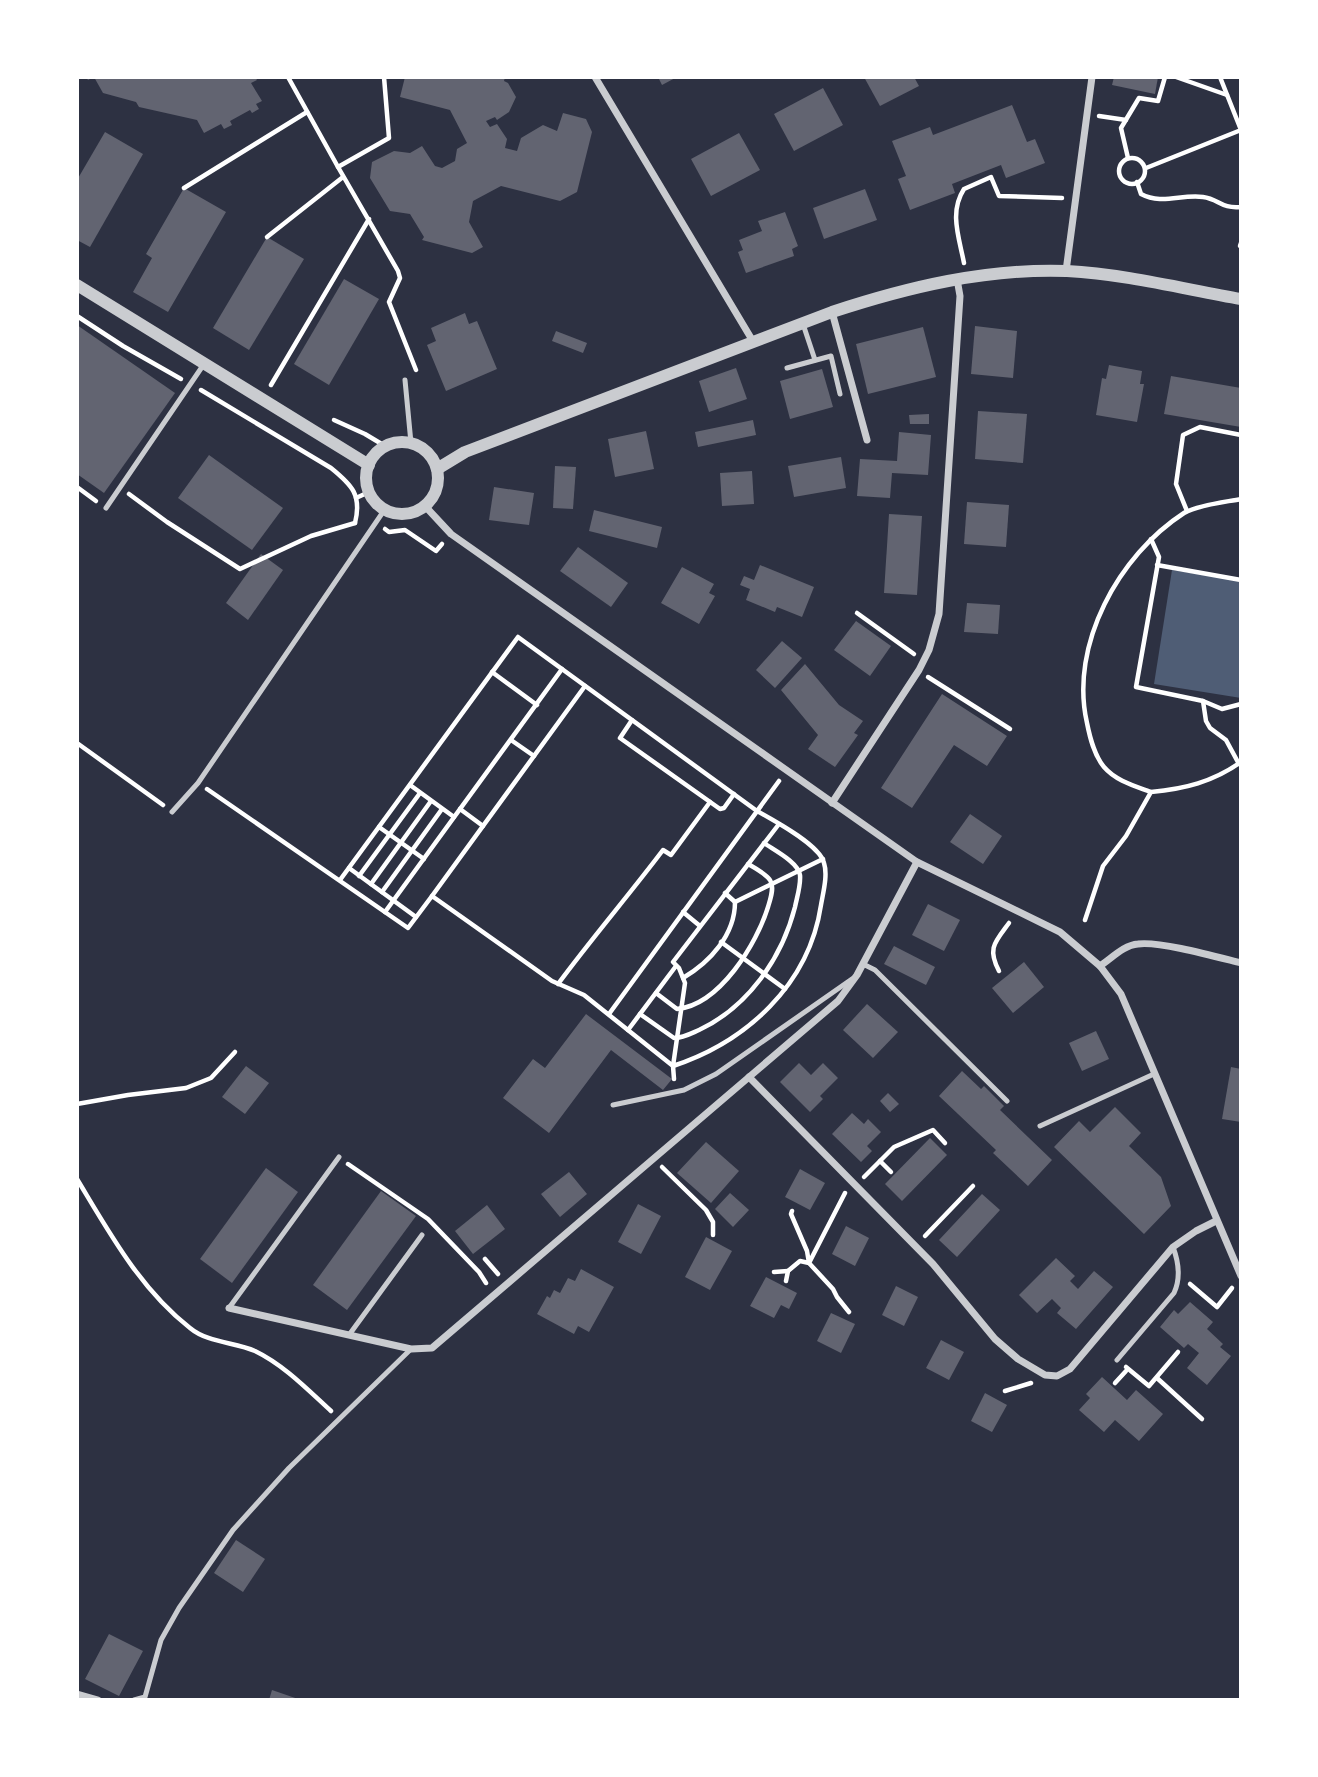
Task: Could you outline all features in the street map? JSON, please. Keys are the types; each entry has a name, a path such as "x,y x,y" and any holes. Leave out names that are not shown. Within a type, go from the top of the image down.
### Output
{"street":[{"path":"595,77 754,343"},
{"path":"1066,271 1092,77"},
{"path":"438,469 465,452 832,312 891,293 957,279 1066,271 1241,299"},
{"path":"832,803 919,670 929,650 939,614 960,296 957,279"},
{"path":"77,285 369,465"},
{"path":"832,312 867,440"},
{"path":"398,442 423,448 438,469 438,483 434,495 425,506 412,512 399,513 385,509 369,492 366,474 369,465 375,454 385,446 398,442"},
{"path":"425,506 451,534 916,862 1059,932 1100,966 1121,994 1241,1276"},
{"path":"229,1308 411,1349 432,1348 838,1001 858,975 916,862"},
{"path":"1100,966 1125,948 1138,944 1241,963"},
{"path":"749,1077 933,1264 995,1339 1018,1359 1042,1374 1057,1376 1070,1369 1173,1247 1216,1221"},
{"path":"77,1694 99,1700"}],"lane":[{"path":"803,324 815,360"},
{"path":"787,368 831,356 840,394"},
{"path":"106,508 204,364"},
{"path":"405,380 411,443"},
{"path":"172,812 198,783 385,509"},
{"path":"863,964 875,970 1007,1101"},
{"path":"613,1105 676,1091 716,1074 858,975"},
{"path":"1040,1126 1154,1074"},
{"path":"229,1308 339,1157"},
{"path":"349,1335 422,1234"},
{"path":"1117,1360 1174,1293 1178,1283 1178,1260 1173,1247"},
{"path":"134,1700 145,1698 162,1640 179,1608 233,1530 289,1468 411,1349"}],"path":[{"path":"288,77 398,271 398,284 389,302 420,379"},
{"path":"338,167 389,138 384,77"},
{"path":"1128,158 1121,128 1139,98 1158,101 1165,77"},
{"path":"1176,77 1227,95"},
{"path":"1146,168 1241,130 1220,77"},
{"path":"184,188 307,112"},
{"path":"1098,116 1126,120"},
{"path":"1128,158 1137,158 1146,168 1144,176 1137,182 1126,182 1119,169 1128,158"},
{"path":"267,237 343,177"},
{"path":"964,262 955,208 964,189 991,177 999,196 1063,198"},
{"path":"1137,182 1141,194 1153,200 1204,197 1229,209 1241,208"},
{"path":"271,384 369,219"},
{"path":"77,316 123,346 331,468 348,482 356,498 358,510 355,523 311,536 240,569 167,522 120,487"},
{"path":"1187,511 1176,484 1183,435 1200,427 1241,435"},
{"path":"365,433 385,446"},
{"path":"77,487 106,508"},
{"path":"356,498 369,492"},
{"path":"1203,701 1206,721 1210,728 1226,740 1240,763 1220,775 1186,788 1151,792 1124,782 1104,767 1091,745 1083,707 1090,645 1102,611 1125,569 1151,539 1187,511 1241,499"},
{"path":"389,533 405,530 436,551 451,534"},
{"path":"1151,539 1159,557 1136,687 1203,701 1222,709 1241,704"},
{"path":"1157,565 1241,580"},
{"path":"857,613 897,642"},
{"path":"340,880 517,637 757,811 779,824 823,859 824,884 820,914 811,943 785,989 777,1000 735,1038 709,1053 673,1066"},
{"path":"385,912 562,669"},
{"path":"919,670 1010,729"},
{"path":"492,672 537,705"},
{"path":"198,783 408,928 585,686"},
{"path":"632,720 620,738 720,809 724,808 734,794"},
{"path":"511,740 534,756"},
{"path":"77,743 172,812"},
{"path":"609,1014 786,771"},
{"path":"410,785 454,817"},
{"path":"1085,920 1103,866 1126,835 1151,792"},
{"path":"359,876 420,793"},
{"path":"370,884 431,801"},
{"path":"558,984 602,924 621,907 663,850 671,855 710,802"},
{"path":"382,892 442,809"},
{"path":"460,810 483,826"},
{"path":"676,1091 673,1066 685,983 673,962 779,824"},
{"path":"379,827 424,859"},
{"path":"677,1039 705,1027 740,1002 765,974 783,942 792,921 798,894 798,871 797,867 764,843"},
{"path":"735,902 823,859"},
{"path":"656,993 677,1009 681,1008 713,991 743,958 761,928 772,884 748,864"},
{"path":"349,868 416,917"},
{"path":"725,894 735,902"},
{"path":"432,896 558,984 584,995 673,1066"},
{"path":"683,978 712,956 735,916 735,902"},
{"path":"683,912 700,926"},
{"path":"999,971 992,952 994,943 1009,923"},
{"path":"721,942 785,989"},
{"path":"628,1030 676,966"},
{"path":"640,1014 677,1039"},
{"path":"77,1104 186,1088 211,1078 234,1052"},
{"path":"809,1263 854,1182 894,1147 933,1130 945,1143"},
{"path":"654,1159 706,1210 713,1222 713,1235"},
{"path":"880,1161 891,1172"},
{"path":"77,1179 124,1256 158,1298 192,1330 215,1340 255,1351 288,1372 339,1419"},
{"path":"916,1246 973,1186"},
{"path":"792,1211 809,1263 833,1289 849,1312"},
{"path":"774,1272 789,1270 800,1261 809,1263"},
{"path":"786,1281 789,1270"},
{"path":"1178,1275 1217,1307 1232,1288"},
{"path":"1115,1383 1129,1370 1149,1387 1178,1352"},
{"path":"1005,1391 1031,1383 1042,1374"},
{"path":"1157,1378 1202,1419"}],"water":[{"path":"1172,570 1241,581 1241,698 1154,684"}],"building":[{"path":"94,77 255,77 257,80 251,83 262,101 256,104 259,109 252,113 250,110 230,121 232,125 224,129 221,124 204,133 197,120 139,107 136,102 103,93"},
{"path":"405,77 505,77 504,81 516,97 509,112 497,120 495,117 486,121 490,127 497,124 507,139 505,148 517,151 521,138 543,125 557,131 563,113 586,119 592,132 577,192 560,201 501,186 473,201 469,222 483,247 472,253 422,240 424,237 410,214 390,211 370,178 372,162 394,151 410,153 422,146 435,166 442,168 455,161 457,149 467,143 450,110 400,97"},
{"path":"658,77 677,77 662,85"},
{"path":"864,77 914,77 919,86 880,106"},
{"path":"1114,77 1158,77 1155,94 1112,85"},
{"path":"823,88 843,125 794,151 774,114"},
{"path":"1012,105 1027,142 1035,139 1045,163 1006,178 1001,165 952,184 955,193 910,210 898,179 906,176 892,141 930,127 933,135"},
{"path":"105,132 143,154 90,247 77,240 77,180"},
{"path":"739,133 760,170 711,196 691,159"},
{"path":"184,188 226,212 168,312 133,292 152,258 146,254"},
{"path":"865,189 877,220 824,239 813,208"},
{"path":"785,212 798,246 792,249 794,256 746,273 738,252 743,250 739,240 762,231 758,221"},
{"path":"267,237 304,259 249,350 213,328"},
{"path":"344,279 379,299 329,385 294,364"},
{"path":"465,313 469,324 477,321 497,369 446,391 427,345 436,341 431,328"},
{"path":"77,325 175,393 104,493 77,474"},
{"path":"975,326 1017,331 1013,378 971,374"},
{"path":"923,327 936,377 868,394 856,344"},
{"path":"556,331 587,343 583,353 552,341"},
{"path":"1109,365 1142,371 1140,384 1144,384 1137,422 1096,415 1102,378 1106,379"},
{"path":"736,368 747,399 709,412 699,381"},
{"path":"822,369 833,407 790,419 780,381"},
{"path":"1171,376 1241,388 1241,427 1164,414"},
{"path":"978,411 1027,414 1023,463 975,459"},
{"path":"929,414 929,424 910,424 909,415"},
{"path":"753,420 756,435 698,447 695,432"},
{"path":"646,431 654,469 615,477 608,439"},
{"path":"899,432 931,435 928,475 892,473 890,498 857,496 860,459 897,461"},
{"path":"209,455 283,508 252,550 178,498"},
{"path":"841,457 846,488 794,497 788,466"},
{"path":"555,466 576,467 573,509 553,508"},
{"path":"752,471 754,504 722,506 720,473"},
{"path":"494,487 534,493 529,525 489,520"},
{"path":"967,502 1009,505 1006,547 964,544"},
{"path":"594,510 662,527 657,548 589,531"},
{"path":"889,514 922,516 917,595 884,593"},
{"path":"578,547 628,583 611,607 560,571"},
{"path":"261,554 283,570 248,620 226,603"},
{"path":"760,565 814,587 802,617 777,607 775,612 746,600 750,589 740,585 744,576 754,580"},
{"path":"682,567 714,584 709,593 715,596 699,624 661,603"},
{"path":"967,603 1000,605 998,634 964,632"},
{"path":"856,621 891,646 870,676 834,650"},
{"path":"782,641 802,658 775,688 756,670"},
{"path":"805,664 839,705 863,721 854,733 858,735 835,767 808,749 818,735 781,690"},
{"path":"942,694 1007,736 987,766 954,745 912,808 881,788"},
{"path":"970,814 1002,836 983,864 950,842"},
{"path":"928,904 960,920 944,951 912,935"},
{"path":"894,946 935,967 926,985 884,964"},
{"path":"1024,962 1044,987 1013,1013 992,988"},
{"path":"867,1004 898,1032 873,1058 843,1030"},
{"path":"586,1014 672,1079 663,1090 611,1050 549,1133 503,1098 533,1059 545,1068"},
{"path":"1096,1031 1109,1059 1082,1071 1069,1043"},
{"path":"799,1063 811,1075 823,1063 838,1078 820,1096 823,1099 810,1112 780,1082"},
{"path":"246,1066 269,1083 245,1114 222,1097"},
{"path":"1231,1067 1241,1069 1241,1122 1222,1119"},
{"path":"962,1071 981,1089 984,1086 1004,1106 1000,1110 1052,1160 1028,1186 993,1153 996,1150 939,1096"},
{"path":"888,1093 899,1104 890,1112 880,1101"},
{"path":"1115,1107 1141,1133 1129,1146 1161,1177 1171,1206 1144,1234 1054,1147 1079,1121 1090,1132"},
{"path":"852,1113 864,1124 868,1119 881,1132 867,1146 872,1151 861,1162 832,1134"},
{"path":"930,1138 947,1155 902,1201 885,1184"},
{"path":"706,1142 739,1171 711,1203 677,1173"},
{"path":"266,1168 298,1192 232,1283 200,1259"},
{"path":"800,1169 825,1183 810,1210 785,1197"},
{"path":"569,1172 587,1194 560,1217 541,1194"},
{"path":"381,1191 416,1216 347,1310 313,1285"},
{"path":"730,1193 749,1210 733,1227 715,1209"},
{"path":"982,1194 1000,1210 957,1257 939,1240"},
{"path":"638,1204 661,1216 641,1254 618,1242"},
{"path":"487,1205 505,1229 473,1254 455,1231"},
{"path":"846,1226 869,1238 855,1266 832,1254"},
{"path":"706,1237 732,1251 710,1290 685,1277"},
{"path":"1056,1258 1075,1276 1070,1281 1078,1289 1094,1271 1113,1287 1076,1329 1057,1313 1061,1308 1052,1299 1037,1313 1019,1295"},
{"path":"581,1269 614,1287 589,1332 578,1326 574,1334 537,1314 547,1296 550,1298 554,1290 560,1293 568,1278 575,1281"},
{"path":"766,1277 797,1293 789,1309 781,1305 774,1318 750,1306"},
{"path":"896,1286 918,1297 904,1326 882,1315"},
{"path":"1190,1302 1213,1322 1207,1329 1223,1344 1220,1347 1231,1356 1207,1385 1187,1368 1199,1353 1188,1344 1184,1348 1160,1327 1174,1310 1178,1314"},
{"path":"831,1313 855,1324 841,1353 817,1341"},
{"path":"941,1340 964,1352 949,1380 926,1368"},
{"path":"1102,1377 1127,1400 1136,1390 1163,1414 1139,1441 1115,1420 1104,1432 1079,1410 1090,1398 1086,1394"},
{"path":"985,1393 1007,1405 992,1432 971,1421"},
{"path":"236,1540 265,1559 243,1592 214,1573"},
{"path":"109,1634 143,1651 119,1696 85,1679"},
{"path":"272,1690 301,1700 269,1700"}]}
